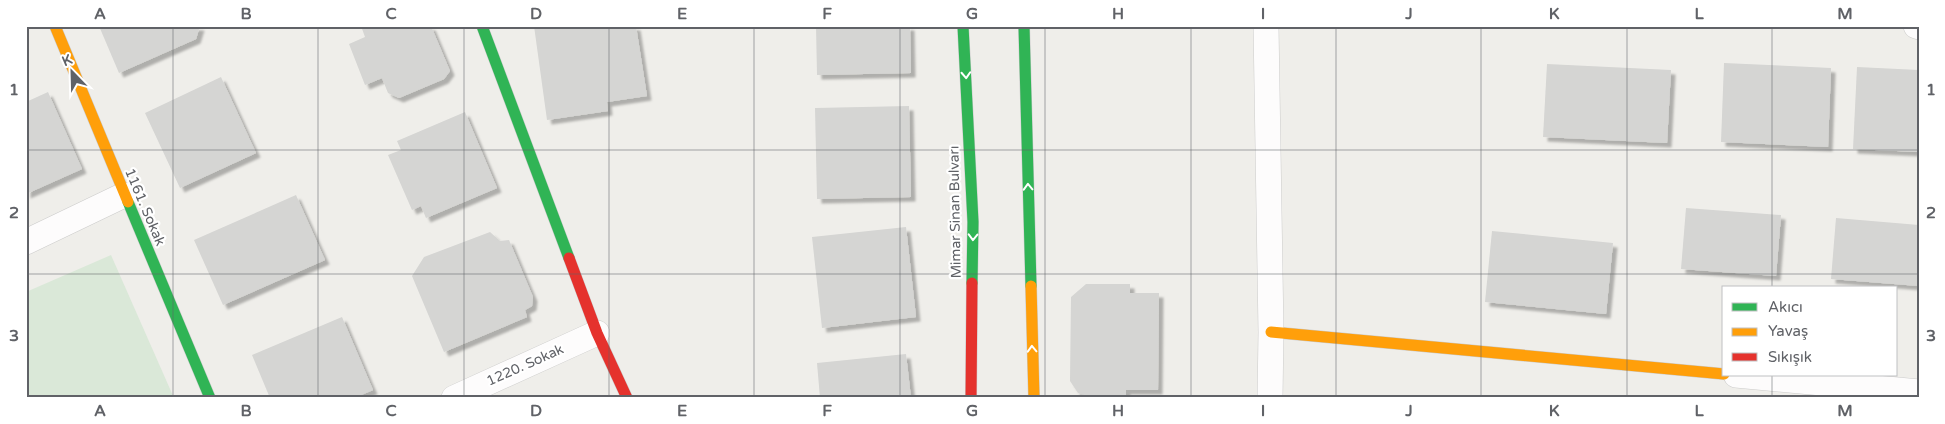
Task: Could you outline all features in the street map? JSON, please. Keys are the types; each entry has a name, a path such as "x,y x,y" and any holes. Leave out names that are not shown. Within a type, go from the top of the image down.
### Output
{"street":[{"name":"1161. Sokak","path":"55,26 210,398"},
{"path":"482,26 597,333 627,398"},
{"name":"Mimar Sinan Bulvarı","path":"963,26 973,222 971,398"},
{"path":"1024,26 1034,398"},
{"path":"1266,26 1271,332 1270,398"},
{"path":"26,242 124,195"},
{"path":"1271,332 1722,374"},
{"name":"1220. Sokak","path":"454,398 597,333"},
{"path":"1747,376 1919,392"}],"green space":[{"path":"111,255 174,398 26,398 26,292"}],"building":[{"path":"99,26 200,26 196,39 119,73"},
{"path":"361,26 431,26 450,71 444,79 399,98 388,93 382,78 365,85 349,44 365,37"},
{"path":"534,26 636,26 647,96 607,102 608,111 547,120"},
{"path":"816,26 910,26 911,73 817,75"},
{"path":"1724,63 1831,68 1828,147 1721,142"},
{"path":"1547,64 1671,70 1667,143 1543,137"},
{"path":"1857,67 1919,70 1919,152 1853,149"},
{"path":"221,77 256,153 180,188 145,113"},
{"path":"48,92 82,169 26,194 26,102"},
{"path":"909,106 911,197 817,199 815,108"},
{"path":"465,112 497,188 426,218 421,206 412,210 388,155 401,150 397,141"},
{"path":"296,195 325,260 223,305 194,240"},
{"path":"1686,208 1781,215 1776,276 1681,269"},
{"path":"1836,218 1919,225 1919,286 1831,279"},
{"path":"906,227 916,317 822,328 812,237"},
{"path":"1492,231 1613,243 1606,314 1485,302"},
{"path":"490,232 500,241 509,240 533,297 532,306 525,310 527,317 444,352 412,276 424,257"},
{"path":"1086,284 1130,284 1130,293 1159,293 1158,390 1126,390 1126,398 1095,398 1078,393 1070,381 1071,297"},
{"path":"342,317 373,390 354,398 270,398 252,355"},
{"path":"906,354 911,398 820,398 817,363"}],"traffic: fast":[{"path":"482,26 569,258"},
{"path":"963,26 973,222 972,283"},
{"path":"1024,26 1031,286"},
{"path":"128,202 210,398"}],"traffic: slow":[{"path":"55,26 128,202"},
{"path":"1031,286 1034,398"},
{"path":"1271,332 1722,374"}],"traffic: jam":[{"path":"569,258 597,333 627,398"},
{"path":"971,398 972,283"}]}
